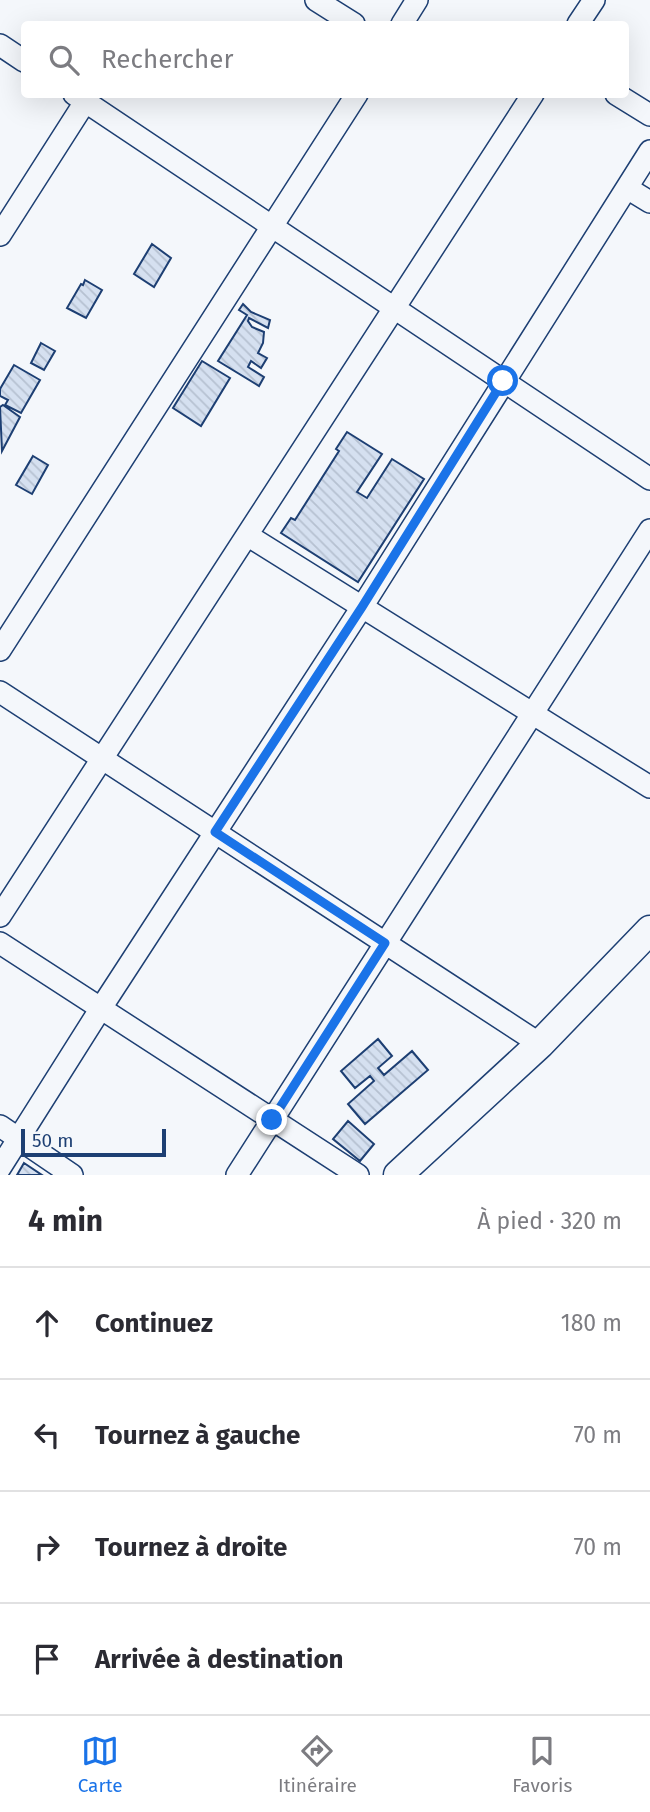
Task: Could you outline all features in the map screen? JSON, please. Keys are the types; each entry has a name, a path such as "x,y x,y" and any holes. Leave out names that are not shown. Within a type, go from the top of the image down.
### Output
{"main road":[{"path":"398,1175 540,1044 650,930"}],"street":[{"path":"316,0 349,21"},
{"path":"404,21 417,0"},
{"path":"580,21 594,0"},
{"path":"0,45 21,59"},
{"path":"0,235 80,98 650,480"},
{"path":"0,650 354,98"},
{"path":"0,916 530,98"},
{"path":"622,98 650,115"},
{"path":"0,1168 362,607 650,151"},
{"path":"627,188 650,202"},
{"path":"237,1175 650,530"},
{"path":"247,535 650,787"},
{"path":"0,692 540,1044"},
{"path":"0,943 358,1175"},
{"path":"0,1126 72,1175"}],"building":[{"path":"152,244 171,258 154,287 134,274"},
{"path":"85,280 102,290 86,318 67,308"},
{"path":"243,304 251,312 270,320 268,328 249,318 248,321 252,327 264,332 258,353 267,358 261,368 251,361 248,367 264,377 259,386 218,361 247,315 239,310"},
{"path":"41,343 55,351 44,370 31,363"},
{"path":"202,361 230,378 201,426 173,408"},
{"path":"14,365 40,380 21,413 5,405 8,400 0,396 0,389"},
{"path":"3,405 20,417 2,451 0,407"},
{"path":"347,432 382,454 357,492 367,498 392,459 424,479 358,582 281,533 291,518 295,520 339,451 336,449"},
{"path":"33,456 48,465 32,494 16,485"},
{"path":"378,1039 392,1056 378,1068 384,1075 412,1051 428,1070 365,1124 348,1104 374,1081 370,1076 355,1088 341,1071"},
{"path":"348,1121 374,1144 360,1161 333,1139"},
{"path":"24,1163 42,1175 17,1175"}],"route":[{"path":"272,1120 385,943 215,832 362,607 503,381"}]}
